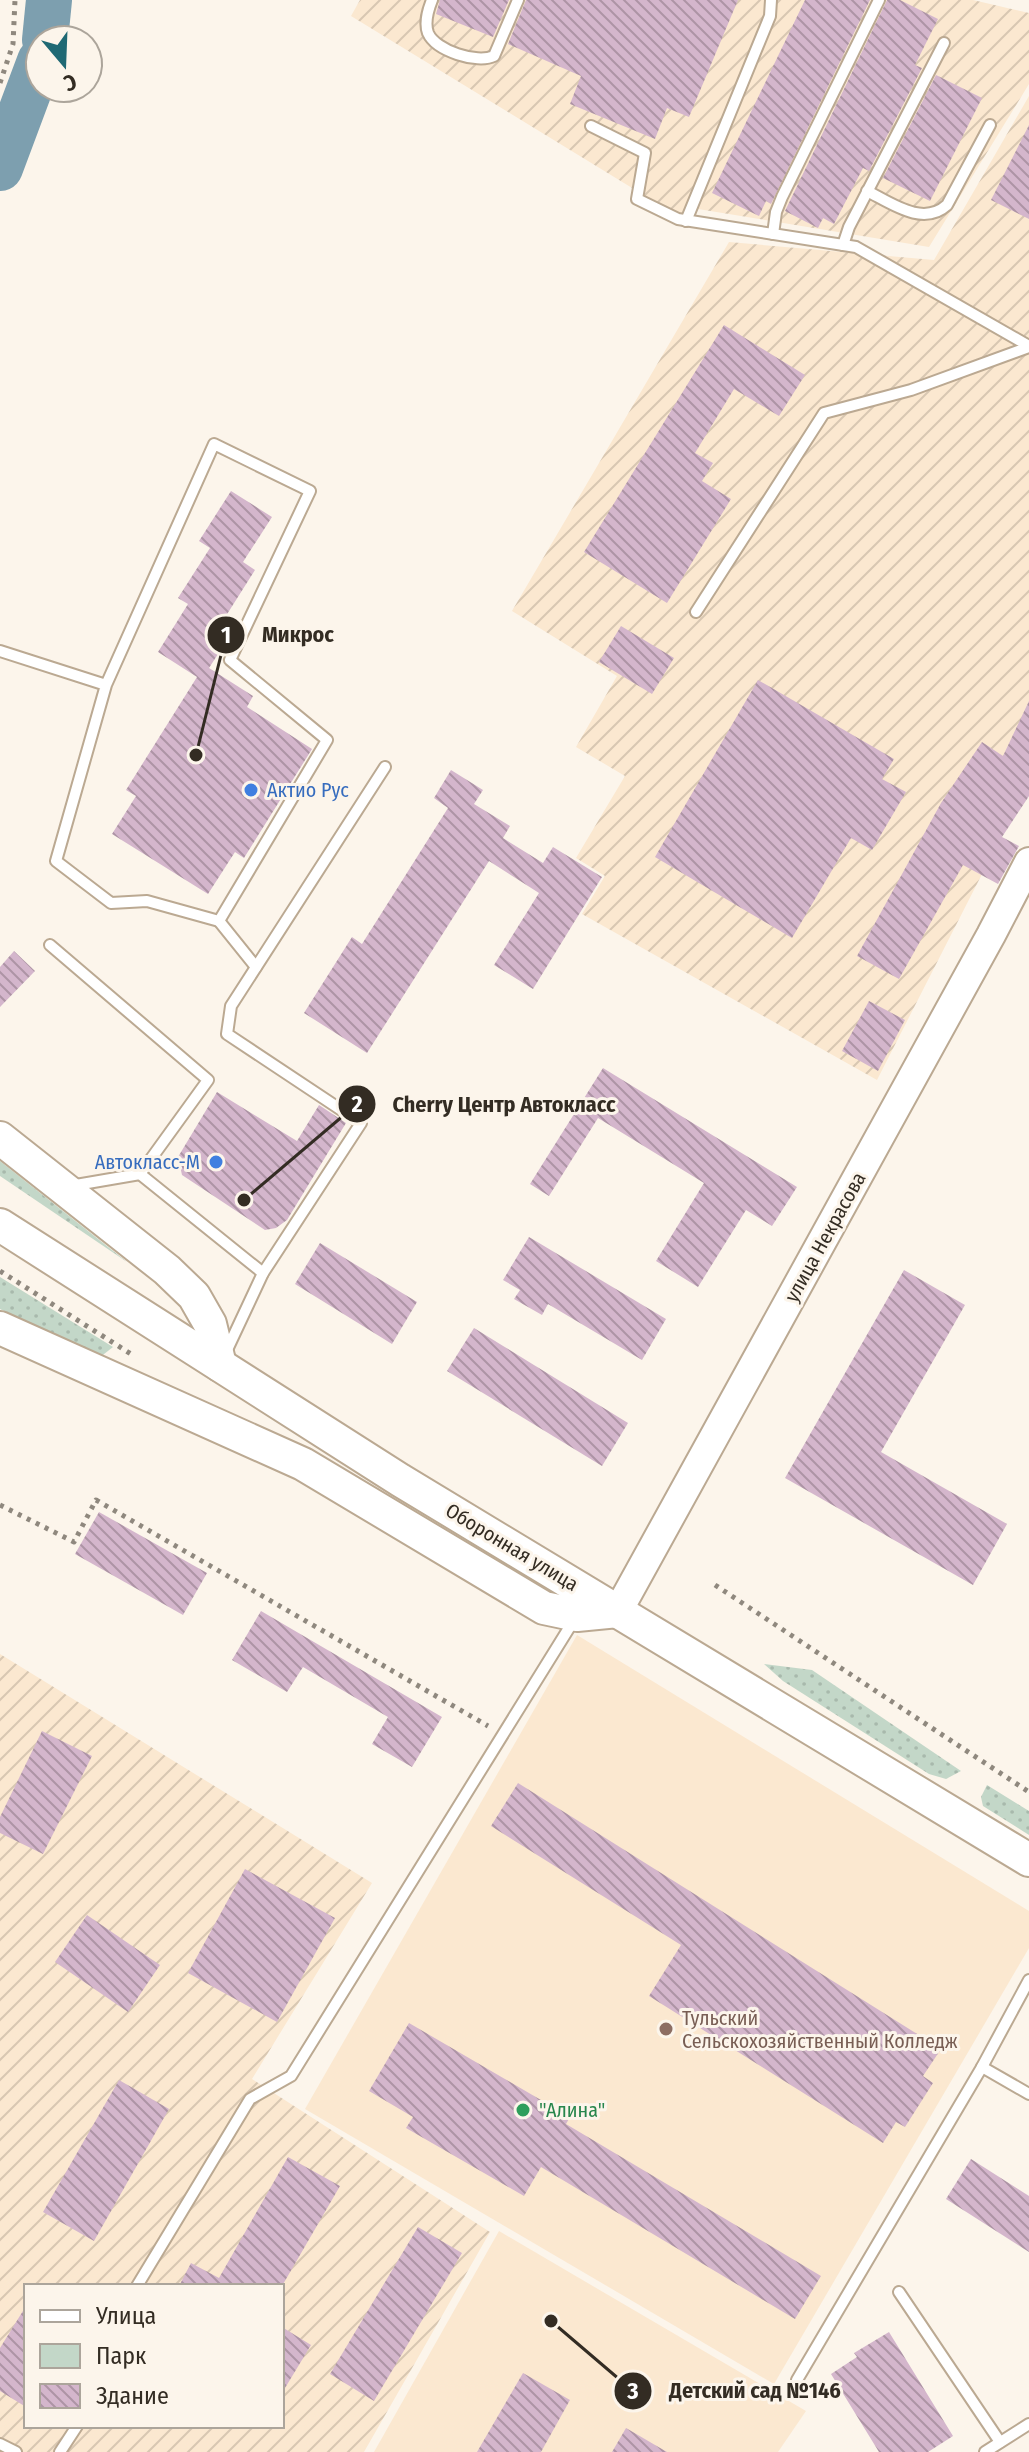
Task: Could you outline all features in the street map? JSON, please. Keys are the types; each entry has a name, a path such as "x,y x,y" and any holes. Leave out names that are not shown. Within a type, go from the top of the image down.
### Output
{"main road":[{"path":"0,1138 167,1270 194,1296 210,1324 220,1365"},
{"name":"Оборонная улица","path":"0,1225 400,1480 583,1605 618,1611 1029,1860"},
{"path":"0,1328 303,1464 544,1608 583,1605"},
{"path":"248,1384 303,1464 400,1480"}],"street":[{"name":"улица Некрасова","path":"618,1611 1029,862"}],"lane":[{"path":"432,0 427,31 432,39 443,47 479,59 494,56 518,0"},
{"path":"686,221 770,16 771,0"},
{"path":"773,234 782,197 879,0"},
{"path":"843,245 849,227 944,43"},
{"path":"867,191 915,214 939,212 947,205 990,125"},
{"path":"591,126 645,153 637,199 686,221 856,247 1029,347"},
{"path":"696,612 824,413 911,390 1029,347"},
{"path":"219,921 327,740 230,660 310,491 214,444 106,685 56,861 111,903 147,901 219,921 256,967"},
{"path":"0,651 106,685"},
{"path":"220,1365 263,1273 361,1123 227,1034 231,1006 385,767"},
{"path":"50,945 208,1080 140,1174 64,1187"},
{"path":"140,1174 263,1273"},
{"path":"138,2284 250,2099 291,2076 583,1605"},
{"path":"797,2380 982,2067 1029,1980"},
{"path":"982,2067 1029,2094"},
{"path":"899,2292 1000,2442"},
{"path":"985,2452 1029,2424"},
{"path":"60,2452 76,2428"},
{"path":"0,2444 16,2452"}],"path":[{"path":"0,83 13,44 15,0"},
{"path":"0,1271 134,1355"},
{"path":"0,1505 74,1542 96,1500 503,1734"},
{"path":"715,1585 1029,1792"}],"shaded area":[{"path":"360,0 973,0 1029,13 1029,84 929,247 698,209 686,221 351,16"},
{"path":"1029,96 1029,782 877,1080 582,914 605,876 576,858 625,776 576,747 617,676 512,611 729,242 934,260"},
{"name":"Тульский Сельскохозяйственный Колледж","path":"577,1635 1029,1911 1029,1948 774,2384 305,2109"},
{"path":"0,1654 372,1883 252,2079 490,2232 364,2452 0,2452"},
{"path":"499,2231 806,2411 778,2452 374,2452"}],"green space":[{"path":"0,1161 127,1262 0,1176"},
{"path":"0,1277 113,1347 99,1358 0,1309"},
{"path":"764,1664 812,1670 961,1771 946,1779 929,1774 783,1681"},
{"path":"987,1785 1029,1811 1029,1835 983,1806 981,1797"}],"building":[{"path":"440,0 509,0 493,37 436,14"},
{"path":"526,0 738,0 689,117 667,108 655,139 570,104 581,76 508,44"},
{"path":"805,0 870,0 771,204 766,201 759,216 712,193"},
{"path":"887,0 900,0 938,19 915,65 922,68 869,171 863,168 834,224 823,218 818,228 785,211"},
{"path":"936,75 982,98 930,201 883,178"},
{"path":"1029,125 1029,219 991,200"},
{"path":"724,325 805,375 779,416 734,389 695,453 713,463 702,481 731,499 667,603 584,552"},
{"path":"231,491 272,517 243,562 255,570 224,619 236,626 209,668 253,696 247,707 312,749 244,858 235,852 208,894 112,834 136,796 126,790 197,677 158,652 188,604 178,598 210,548 199,541"},
{"path":"621,626 674,658 652,694 599,662"},
{"path":"758,680 894,759 882,779 906,792 872,850 851,838 792,938 655,857"},
{"path":"1029,701 1029,796 1002,837 1019,846 998,884 963,865 899,979 857,956 941,803 982,742 1003,756"},
{"path":"451,770 483,790 474,804 510,826 503,838 543,863 553,847 602,877 533,989 494,965 539,893 489,861 367,1053 304,1013 352,937 362,944 448,808 434,798"},
{"path":"14,951 35,971 0,1007 0,967"},
{"path":"869,1001 905,1020 878,1071 842,1051"},
{"path":"603,1068 797,1187 772,1226 746,1210 698,1287 656,1261 704,1183 598,1118 549,1196 530,1184"},
{"path":"217,1092 297,1141 319,1105 346,1123 287,1220 276,1228 265,1230 182,1175 178,1157"},
{"path":"529,1237 666,1319 642,1360 548,1304 542,1315 514,1299 520,1290 503,1280"},
{"path":"320,1243 417,1302 392,1344 295,1284"},
{"path":"904,1270 965,1305 881,1452 1007,1524 973,1585 785,1478"},
{"path":"474,1328 628,1423 602,1466 447,1371"},
{"path":"99,1512 207,1573 183,1615 75,1554"},
{"path":"261,1611 442,1717 412,1767 372,1744 388,1717 303,1667 287,1692 232,1660"},
{"path":"42,1731 92,1756 43,1854 0,1833 0,1817"},
{"path":"518,1783 941,2049 923,2076 933,2083 905,2127 896,2122 883,2143 649,1996 681,1945 491,1826"},
{"path":"245,1869 335,1918 277,2022 188,1973"},
{"path":"87,1915 160,1965 128,2012 55,1962"},
{"path":"409,2023 570,2117 566,2124 821,2276 795,2319 541,2167 524,2196 406,2128 413,2117 369,2091"},
{"path":"119,2080 169,2109 94,2241 43,2212"},
{"path":"288,2157 340,2186 283,2284 180,2284 191,2263 219,2278"},
{"path":"971,2159 1029,2196 1029,2252 946,2199"},
{"path":"418,2227 462,2253 374,2401 330,2374"},
{"path":"24,2309 24,2406 0,2391 0,2348"},
{"path":"284,2328 311,2345 284,2390"},
{"path":"889,2332 953,2436 928,2452 879,2452 831,2374 857,2357 854,2353"},
{"path":"523,2373 570,2400 541,2452 477,2452"},
{"path":"626,2428 667,2452 612,2452"}],"waterway":[{"path":"47,24 49,0"},
{"path":"0,168 24,104"}],"place":[{"name":"Микрос","path":"196,755"},
{"name":"Актио Рус","path":"251,790"},
{"name":"Автокласс-М","path":"216,1162"},
{"name":"Cherry Центр Автокласс","path":"244,1200"},
{"name":"Тульский Сельскохозяйственный Колледж","path":"666,2029"},
{"name":"\"Алина\"","path":"523,2110"},
{"name":"Детский сад №146","path":"551,2321"}]}
